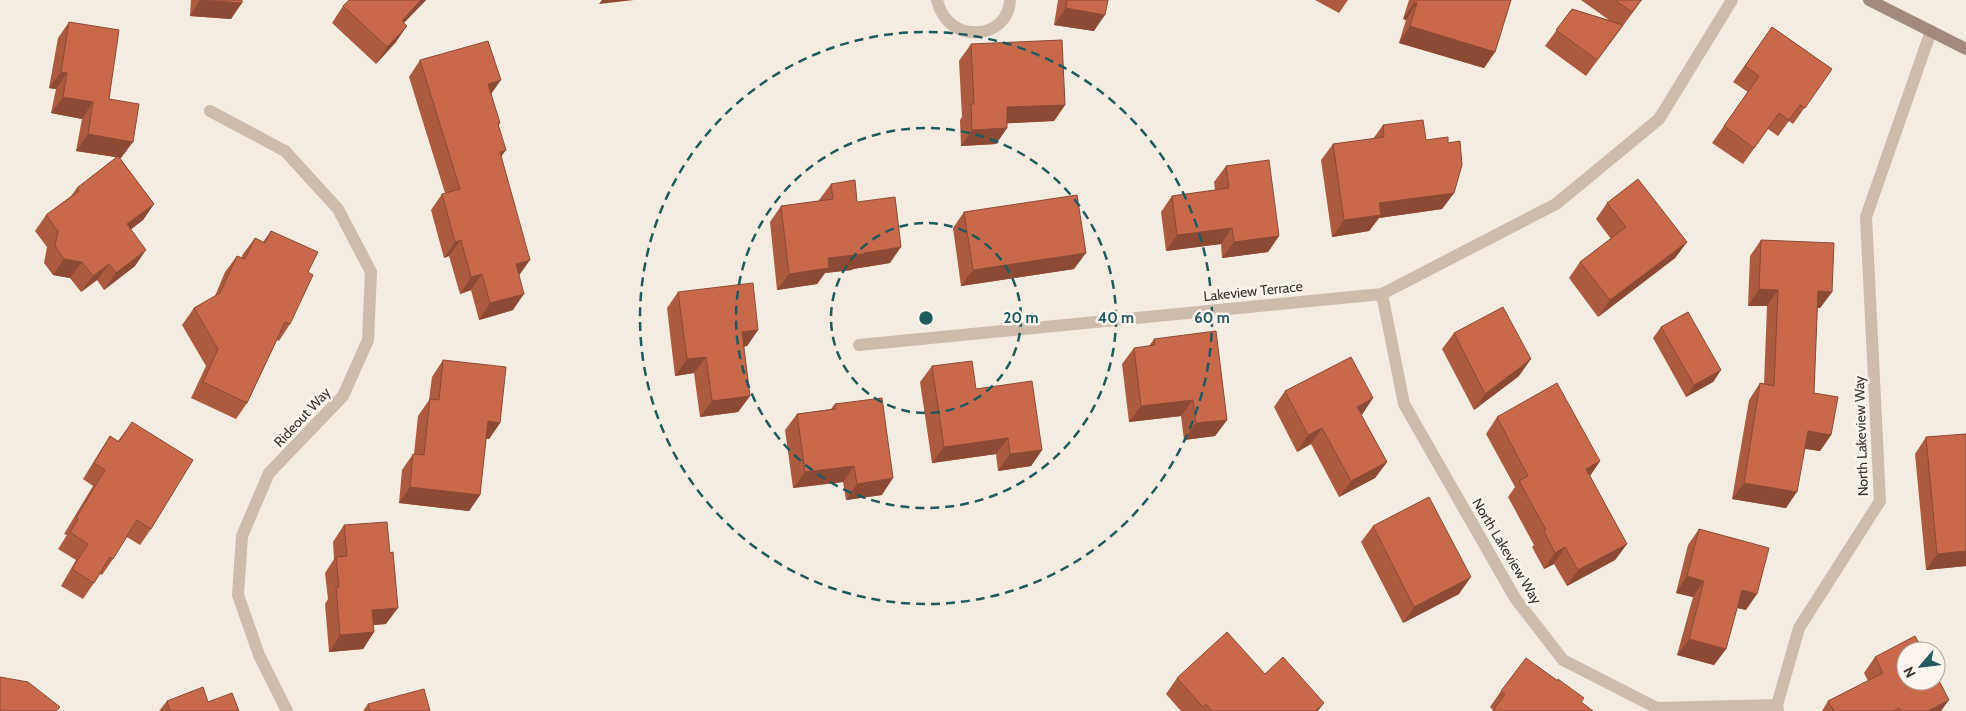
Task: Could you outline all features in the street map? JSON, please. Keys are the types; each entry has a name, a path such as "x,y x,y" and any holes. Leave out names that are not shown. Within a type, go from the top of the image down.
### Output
{"street":[{"path":"937,0 939,9 945,19 954,27 964,32 976,33 987,30 997,24 1005,16 1010,0"},
{"path":"1382,294 1556,204 1659,119 1732,0"},
{"path":"1869,0 1966,49"},
{"name":"North Lakeview Way","path":"1382,294 1404,404 1514,598 1563,660 1657,708 1778,708 1799,628 1880,501 1866,217 1931,31"},
{"name":"Rideout Way","path":"210,111 286,151 338,209 371,272 368,340 343,396 269,473 242,536 238,595 259,655 287,711"},
{"name":"Lakeview Terrace","path":"859,345 1382,294"}],"building":[{"path":"200,0 242,0 242,3"},
{"path":"349,0 421,0 402,21 407,26 387,47 343,6"},
{"path":"1067,0 1108,0 1105,15 1066,8"},
{"path":"1415,0 1511,0 1495,52 1410,26 1417,3 1414,3"},
{"path":"1615,0 1641,0 1632,12"},
{"path":"1572,9 1623,25 1597,60 1556,30"},
{"path":"69,22 119,30 109,99 139,104 133,142 88,134 93,102 63,97 67,73 61,72"},
{"path":"1772,27 1832,69 1805,108 1800,105 1789,120 1779,113 1754,148 1724,126 1759,76 1745,66"},
{"path":"1062,40 1065,105 1007,107 1007,128 972,130 971,104 974,104 971,44"},
{"path":"488,41 501,80 488,84 506,150 500,152 530,260 516,264 524,294 490,303 482,274 471,277 461,240 455,242 442,194 460,189 420,60"},
{"path":"1423,120 1426,140 1448,137 1448,143 1460,141 1462,165 1454,193 1379,203 1381,215 1344,220 1333,144 1384,137 1383,125"},
{"path":"118,156 154,204 127,224 146,250 116,273 109,264 93,276 82,262 64,259 55,246 58,231 46,215 79,191 77,188"},
{"path":"1269,160 1279,236 1234,242 1232,228 1177,235 1172,196 1229,188 1226,166"},
{"path":"1638,179 1687,242 1610,300 1580,262 1626,227 1607,203"},
{"path":"855,180 857,202 895,197 901,247 828,258 829,268 789,274 781,206 833,199 831,184"},
{"path":"1077,195 1086,253 973,270 964,212"},
{"path":"271,231 318,252 308,272 313,275 290,324 285,322 247,403 203,382 218,349 194,308 220,293 237,256 245,259 255,238 265,243"},
{"path":"1761,240 1834,243 1832,292 1818,291 1814,393 1838,397 1831,435 1808,431 1797,492 1744,483 1760,383 1774,386 1778,290 1759,289"},
{"path":"753,283 758,330 742,332 750,396 712,401 706,357 687,359 678,292"},
{"path":"1503,307 1531,359 1485,394 1454,333"},
{"path":"1688,312 1721,370 1694,385 1661,327"},
{"path":"1216,331 1227,420 1196,423 1193,400 1141,406 1134,348 1155,345 1154,339"},
{"path":"1351,357 1373,398 1357,407 1387,462 1351,481 1322,428 1308,435 1285,391"},
{"path":"443,360 506,367 500,423 488,421 480,495 410,487 413,454 424,455 430,399 439,400"},
{"path":"972,361 976,389 1032,381 1042,450 1010,454 1008,438 944,447 932,366"},
{"path":"1557,383 1600,461 1586,469 1627,544 1578,570 1565,547 1555,553 1544,531 1546,530 1519,481 1528,476 1497,417"},
{"path":"882,398 893,478 857,484 854,466 805,472 797,414 836,409 835,404"},
{"path":"132,422 193,460 151,529 137,520 113,559 110,557 94,583 72,569 88,544 70,532 78,519 76,518 105,470 94,463 110,436 119,442"},
{"path":"1966,434 1966,551 1937,554 1926,437"},
{"path":"1429,497 1471,577 1414,607 1373,526"},
{"path":"387,522 390,553 393,552 398,608 372,610 374,632 340,635 336,587 339,587 336,557 347,556 344,525"},
{"path":"1699,529 1769,548 1757,594 1742,590 1726,649 1689,639 1704,581 1687,576"},
{"path":"1227,632 1265,674 1283,657 1324,703 1315,711 1212,711 1206,704 1203,707 1177,678"},
{"path":"1915,636 1918,641 1905,641"},
{"path":"1896,646 1896,691 1944,691 1949,700 1928,711 1901,711 1899,708 1893,711 1834,711 1828,701 1883,673 1875,657"},
{"path":"1526,658 1584,698 1581,702 1593,711 1496,711 1494,709 1505,694 1501,691"},
{"path":"0,677 28,682 60,707 56,711 0,711"},
{"path":"203,687 208,702 232,693 239,711 170,711 167,701"},
{"path":"424,689 430,711 370,711 368,704"}]}
